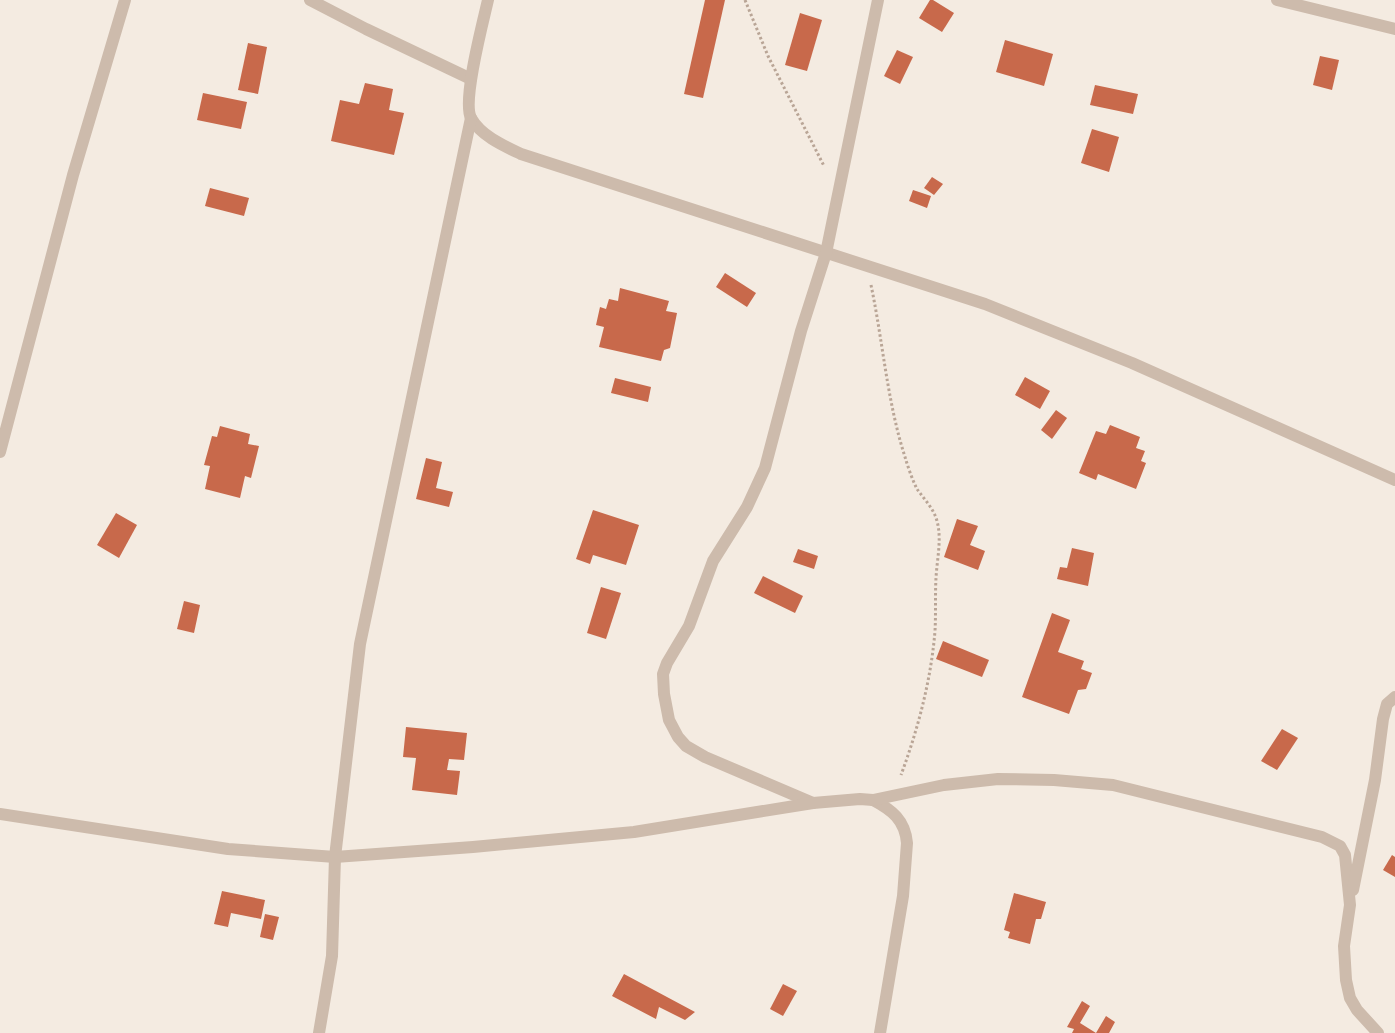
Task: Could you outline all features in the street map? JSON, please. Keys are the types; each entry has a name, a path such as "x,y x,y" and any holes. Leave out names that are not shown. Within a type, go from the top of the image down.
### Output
{"street":[{"path":"0,452 74,175 125,0"},
{"path":"310,0 471,79"},
{"path":"319,1033 332,956 335,909 335,856 360,644 471,118 469,109 471,79 488,0"},
{"path":"813,803 705,757 686,746 678,737 669,720 663,680 666,663 689,626 713,561 748,507 760,482 801,331 826,252 878,0"},
{"path":"1277,0 1395,29"},
{"path":"471,118 482,131 498,143 521,154 985,304 1132,363 1395,480"},
{"path":"1378,1033 1357,1010 1350,998 1344,946 1383,719 1388,704 1395,697"},
{"path":"0,814 228,848 335,856 473,847 634,832 813,803 860,799 873,800 944,786 998,779 1054,780 1113,785 1322,838 1335,843 1342,849 1345,856 1350,905"},
{"path":"873,800 890,809 898,817 908,842 903,896 880,1033"}],"path":[{"path":"744,0 768,56 838,194"},
{"path":"866,265 898,433 912,477 917,488 934,512 938,530 935,631 926,689 912,743 892,796"}],"building":[{"path":"705,0 725,0 703,98 684,94"},
{"path":"930,0 954,13 942,32 919,18"},
{"path":"800,13 822,20 807,71 785,65"},
{"path":"1005,40 1053,54 1044,86 996,72"},
{"path":"248,43 267,47 258,94 238,90"},
{"path":"897,50 913,57 900,84 884,76"},
{"path":"1320,56 1339,60 1332,90 1313,85"},
{"path":"365,83 393,89 389,110 404,113 394,155 331,141 340,100 359,104"},
{"path":"1095,85 1138,94 1133,114 1090,105"},
{"path":"203,93 247,102 241,129 197,120"},
{"path":"1092,129 1119,137 1109,172 1081,163"},
{"path":"932,177 943,184 934,195 924,188"},
{"path":"210,188 249,198 244,216 205,206"},
{"path":"913,190 931,196 927,208 909,201"},
{"path":"725,273 756,293 747,307 716,287"},
{"path":"620,288 669,301 666,311 677,313 670,348 664,350 661,361 599,347 604,327 596,325 600,307 606,309 609,299 618,301"},
{"path":"1025,377 1050,391 1040,409 1015,395"},
{"path":"615,378 651,387 648,402 611,393"},
{"path":"1056,410 1067,418 1052,439 1041,430"},
{"path":"1110,425 1140,437 1136,448 1145,451 1141,461 1146,463 1136,489 1098,474 1096,480 1079,473 1096,431 1106,434"},
{"path":"220,426 250,434 248,444 259,446 251,478 245,476 240,498 205,489 210,466 204,465 212,436 217,437"},
{"path":"426,458 442,462 436,488 453,492 449,507 416,499"},
{"path":"593,510 639,525 626,565 593,555 590,564 576,559"},
{"path":"116,513 137,525 119,558 97,545"},
{"path":"957,519 978,526 970,545 985,551 978,570 944,557"},
{"path":"1072,548 1094,553 1088,586 1057,579 1060,567 1067,568"},
{"path":"798,549 818,556 814,569 793,562"},
{"path":"763,576 803,596 795,613 754,593"},
{"path":"601,587 621,593 606,639 587,633"},
{"path":"184,601 200,605 194,633 177,629"},
{"path":"1052,613 1070,620 1058,652 1084,661 1081,669 1092,673 1086,689 1078,690 1069,714 1022,697"},
{"path":"943,641 989,660 982,677 936,659"},
{"path":"406,727 467,733 464,760 449,759 447,770 460,771 457,795 412,790 416,758 403,757"},
{"path":"1282,729 1298,738 1277,770 1261,761"},
{"path":"1392,855 1395,857 1395,877 1383,870"},
{"path":"222,891 265,900 261,919 231,913 228,927 214,924"},
{"path":"1014,893 1046,902 1041,919 1036,919 1030,944 1008,938 1010,932 1004,930"},
{"path":"265,914 279,917 273,940 260,937"},
{"path":"624,974 695,1012 685,1020 659,1007 656,1019 612,996"},
{"path":"783,984 797,991 783,1016 770,1009"},
{"path":"1082,1001 1090,1006 1080,1023 1096,1033 1072,1033 1074,1029 1067,1027"},
{"path":"1106,1016 1115,1022 1109,1033 1096,1033"}]}
